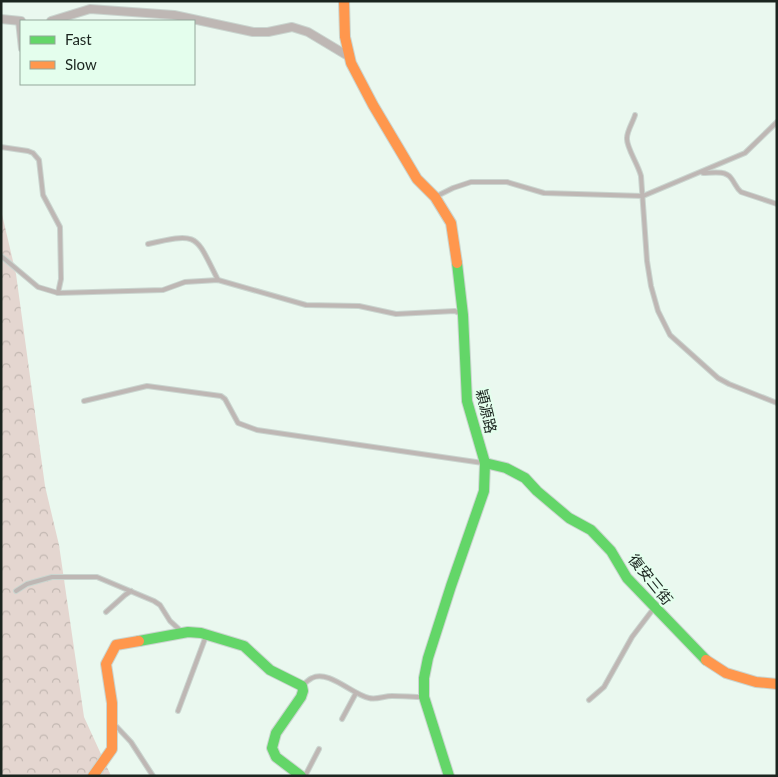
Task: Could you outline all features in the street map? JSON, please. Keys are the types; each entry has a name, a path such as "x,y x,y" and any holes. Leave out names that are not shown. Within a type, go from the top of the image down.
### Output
{"street":[{"path":"344,1 348,56 350,64 355,68"},
{"path":"351,1 355,68"},
{"path":"54,20 90,9 174,15 253,32 268,32 292,27 308,32 348,56"},
{"path":"1,19 20,21"},
{"name":"穎源路","path":"355,68 372,106 417,179 435,197 451,223 462,315 467,401 485,463 484,491 428,658 424,678 424,697 449,776"},
{"name":"復安三街","path":"485,463 506,468 525,478 537,492 569,518 591,530 611,551 627,578 706,660 726,673 749,680 777,684"},
{"path":"93,776 112,749 110,688 106,664 112,650 116,645 196,632 244,646 270,670 302,686 302,697 272,740 271,750 274,755 301,776"}],"lane":[{"path":"635,115 626,137 639,166 647,261 658,311 670,335 718,378 777,402"},
{"path":"435,197 471,182 507,182 544,193 643,196 744,154 777,122"},
{"path":"1,148 28,151 40,160 43,195 60,227 61,279 58,293"},
{"path":"698,174 720,172 726,174 731,177 737,189 741,192 777,204"},
{"path":"148,244 178,237 195,240 200,245 218,280"},
{"path":"1,256 38,287 58,293 164,290 186,282 218,280 306,305 359,306 396,314 455,311 462,315"},
{"path":"84,401 147,386 221,396 225,399 238,423 257,430 485,463"},
{"path":"16,591 27,584 52,577 98,577 146,597 160,605 170,621 182,633"},
{"path":"106,612 131,592"},
{"path":"589,700 604,687 632,637 654,608"},
{"path":"178,712 206,635"},
{"path":"302,686 313,677 323,677 343,684 356,693 376,699 392,696 424,697"},
{"path":"342,719 356,693"},
{"path":"112,722 131,742 153,776"},
{"path":"305,776 319,749"}],"green space":[{"path":"1,210 16,274 45,486 59,545 84,717 111,776 1,776"}],"traffic: fast":[{"path":"449,776 424,697 424,678 428,658 451,586 484,491 485,463 467,401 463,315 457,263"},
{"path":"485,463 506,468 525,478 537,491 569,518 591,530 611,551 627,578 706,660"},
{"path":"139,641 188,632 201,633 244,646 270,670 302,686 301,697 276,733 272,748 276,757 301,776"}],"traffic: slow":[{"path":"344,1 345,37 351,63 373,105 417,179 435,197 451,223 457,263"},
{"path":"93,776 112,749 112,703 106,664 116,645 139,641"},
{"path":"706,660 726,673 756,682 777,684"}]}
